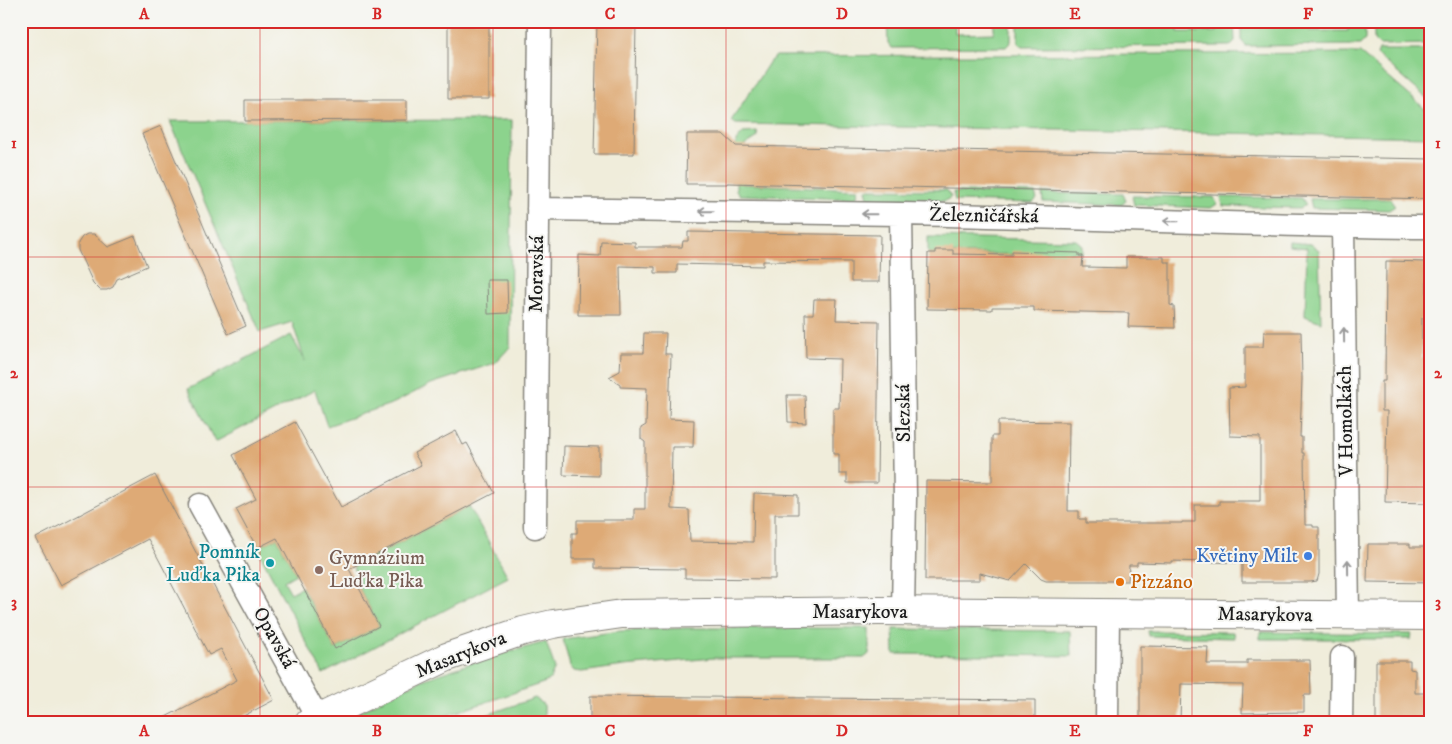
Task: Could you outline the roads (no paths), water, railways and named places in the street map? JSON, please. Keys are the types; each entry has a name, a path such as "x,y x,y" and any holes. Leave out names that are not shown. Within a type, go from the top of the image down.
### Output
{"street":[{"name":"Moravská","path":"535,528 540,21"},
{"name":"Železničářská","path":"538,209 901,214 1431,227"},
{"name":"Slezská","path":"901,214 905,498 903,611"},
{"name":"V Homolkách","path":"1343,226 1348,616"},
{"name":"Opavská","path":"200,505 316,721"},
{"name":"Masarykova","path":"316,721 447,657 523,630 622,614 903,611 1431,616"},
{"path":"1108,613 1108,723"},
{"path":"1341,723 1342,657"}],"place":[{"name":"Květiny Milt","path":"1308,556"},
{"name":"Pomník Luďka Pika","path":"270,563"},
{"name":"Gymnázium Luďka Pika","path":"319,570"},
{"name":"Pizzáno","path":"1120,582"}]}
